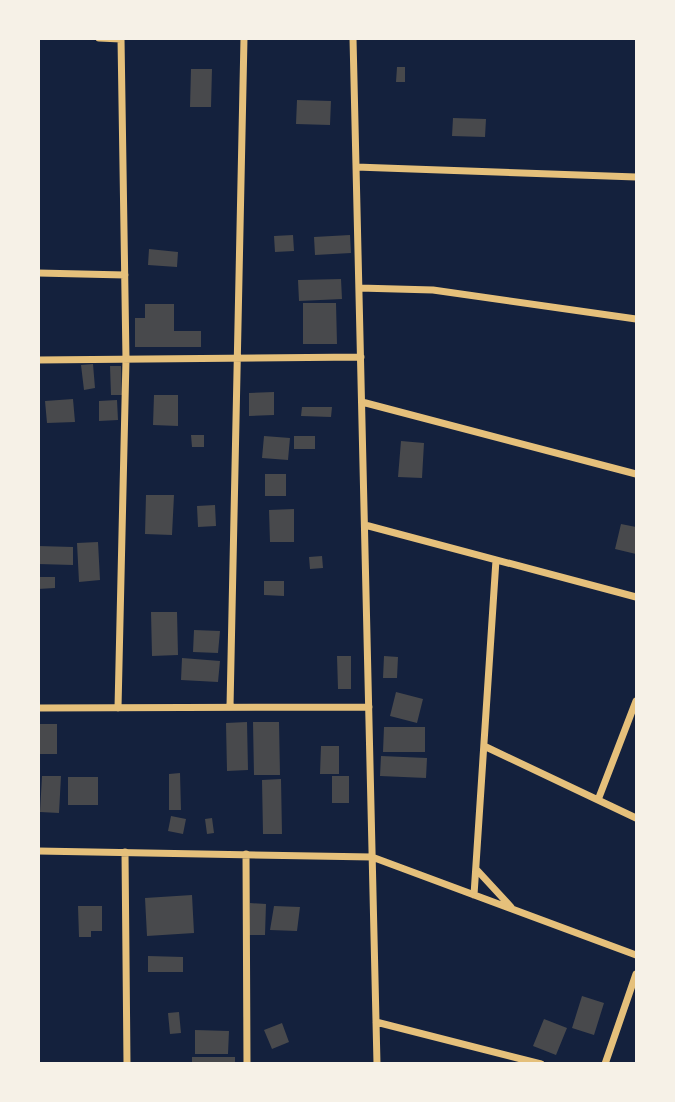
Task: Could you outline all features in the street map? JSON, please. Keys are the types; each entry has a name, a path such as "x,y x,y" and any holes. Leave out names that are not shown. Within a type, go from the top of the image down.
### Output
{"street":[{"path":"99,38 121,39 126,359 118,708"},
{"path":"230,707 244,38"},
{"path":"353,38 377,1063"},
{"path":"356,167 636,177"},
{"path":"38,273 125,275"},
{"path":"359,288 433,290 636,318"},
{"path":"38,360 361,357"},
{"path":"362,402 636,474"},
{"path":"365,525 636,597"},
{"path":"474,895 496,560"},
{"path":"598,800 636,701"},
{"path":"38,708 369,707"},
{"path":"484,746 636,818"},
{"path":"38,850 372,857 636,956"},
{"path":"125,852 127,1063"},
{"path":"246,854 247,1063"},
{"path":"476,869 513,910"},
{"path":"605,1063 636,974"},
{"path":"376,1022 541,1063"}],"building":[{"path":"397,67 405,67 405,82 396,82"},
{"path":"191,69 212,69 211,107 190,107"},
{"path":"297,100 331,101 330,125 296,124"},
{"path":"453,118 486,119 485,137 452,136"},
{"path":"293,235 294,251 275,252 274,236"},
{"path":"350,235 351,253 315,255 314,237"},
{"path":"149,249 178,252 177,267 148,265"},
{"path":"341,279 342,299 299,301 298,280"},
{"path":"303,303 336,303 337,344 303,344"},
{"path":"145,304 174,304 174,331 201,331 201,347 135,347 135,318 145,318"},
{"path":"93,364 95,388 84,390 81,365"},
{"path":"110,366 121,366 122,395 111,395"},
{"path":"274,392 274,415 249,416 249,393"},
{"path":"154,395 178,395 178,426 153,425"},
{"path":"73,399 75,422 47,423 45,401"},
{"path":"117,400 118,420 99,421 99,401"},
{"path":"302,407 332,407 331,417 301,416"},
{"path":"191,435 204,435 204,447 192,447"},
{"path":"264,436 290,438 288,460 262,458"},
{"path":"294,436 315,436 315,449 294,449"},
{"path":"401,441 424,443 422,478 398,477"},
{"path":"265,474 286,474 286,496 265,496"},
{"path":"146,495 174,495 172,535 145,534"},
{"path":"215,505 216,526 198,527 197,506"},
{"path":"294,509 294,542 270,542 269,510"},
{"path":"621,524 636,527 636,554 615,549"},
{"path":"98,542 100,580 79,582 77,543"},
{"path":"38,546 73,547 73,565 38,564"},
{"path":"322,556 323,568 310,569 309,557"},
{"path":"38,577 55,577 55,588 38,589"},
{"path":"264,581 284,581 284,596 264,595"},
{"path":"151,612 177,612 178,655 152,656"},
{"path":"194,630 220,631 218,653 193,652"},
{"path":"337,656 351,656 351,689 338,689"},
{"path":"384,656 398,657 397,678 383,678"},
{"path":"182,658 220,661 218,682 181,680"},
{"path":"396,692 423,699 417,723 390,716"},
{"path":"247,722 248,770 227,771 226,723"},
{"path":"253,722 279,722 280,775 254,775"},
{"path":"38,724 57,724 57,754 38,754"},
{"path":"384,727 425,727 425,752 383,752"},
{"path":"321,746 339,746 339,774 320,774"},
{"path":"381,756 427,758 426,778 380,776"},
{"path":"180,773 181,810 169,810 169,774"},
{"path":"42,776 61,776 59,813 40,812"},
{"path":"332,776 349,776 349,803 332,803"},
{"path":"68,777 98,777 98,805 68,805"},
{"path":"281,779 282,834 263,834 262,780"},
{"path":"171,816 186,819 183,834 168,831"},
{"path":"212,818 214,833 207,834 205,819"},
{"path":"192,895 194,933 147,936 145,898"},
{"path":"250,903 266,904 265,935 249,935"},
{"path":"78,906 102,906 102,931 91,931 91,937 79,937"},
{"path":"274,906 300,907 297,931 270,930"},
{"path":"148,956 183,957 183,972 148,972"},
{"path":"582,996 604,1003 594,1035 572,1028"},
{"path":"179,1012 181,1033 170,1034 168,1013"},
{"path":"544,1019 567,1028 556,1055 533,1046"},
{"path":"282,1023 289,1042 272,1049 264,1030"},
{"path":"195,1030 229,1031 228,1054 195,1054"},
{"path":"192,1057 235,1057 235,1064 192,1064"}]}
